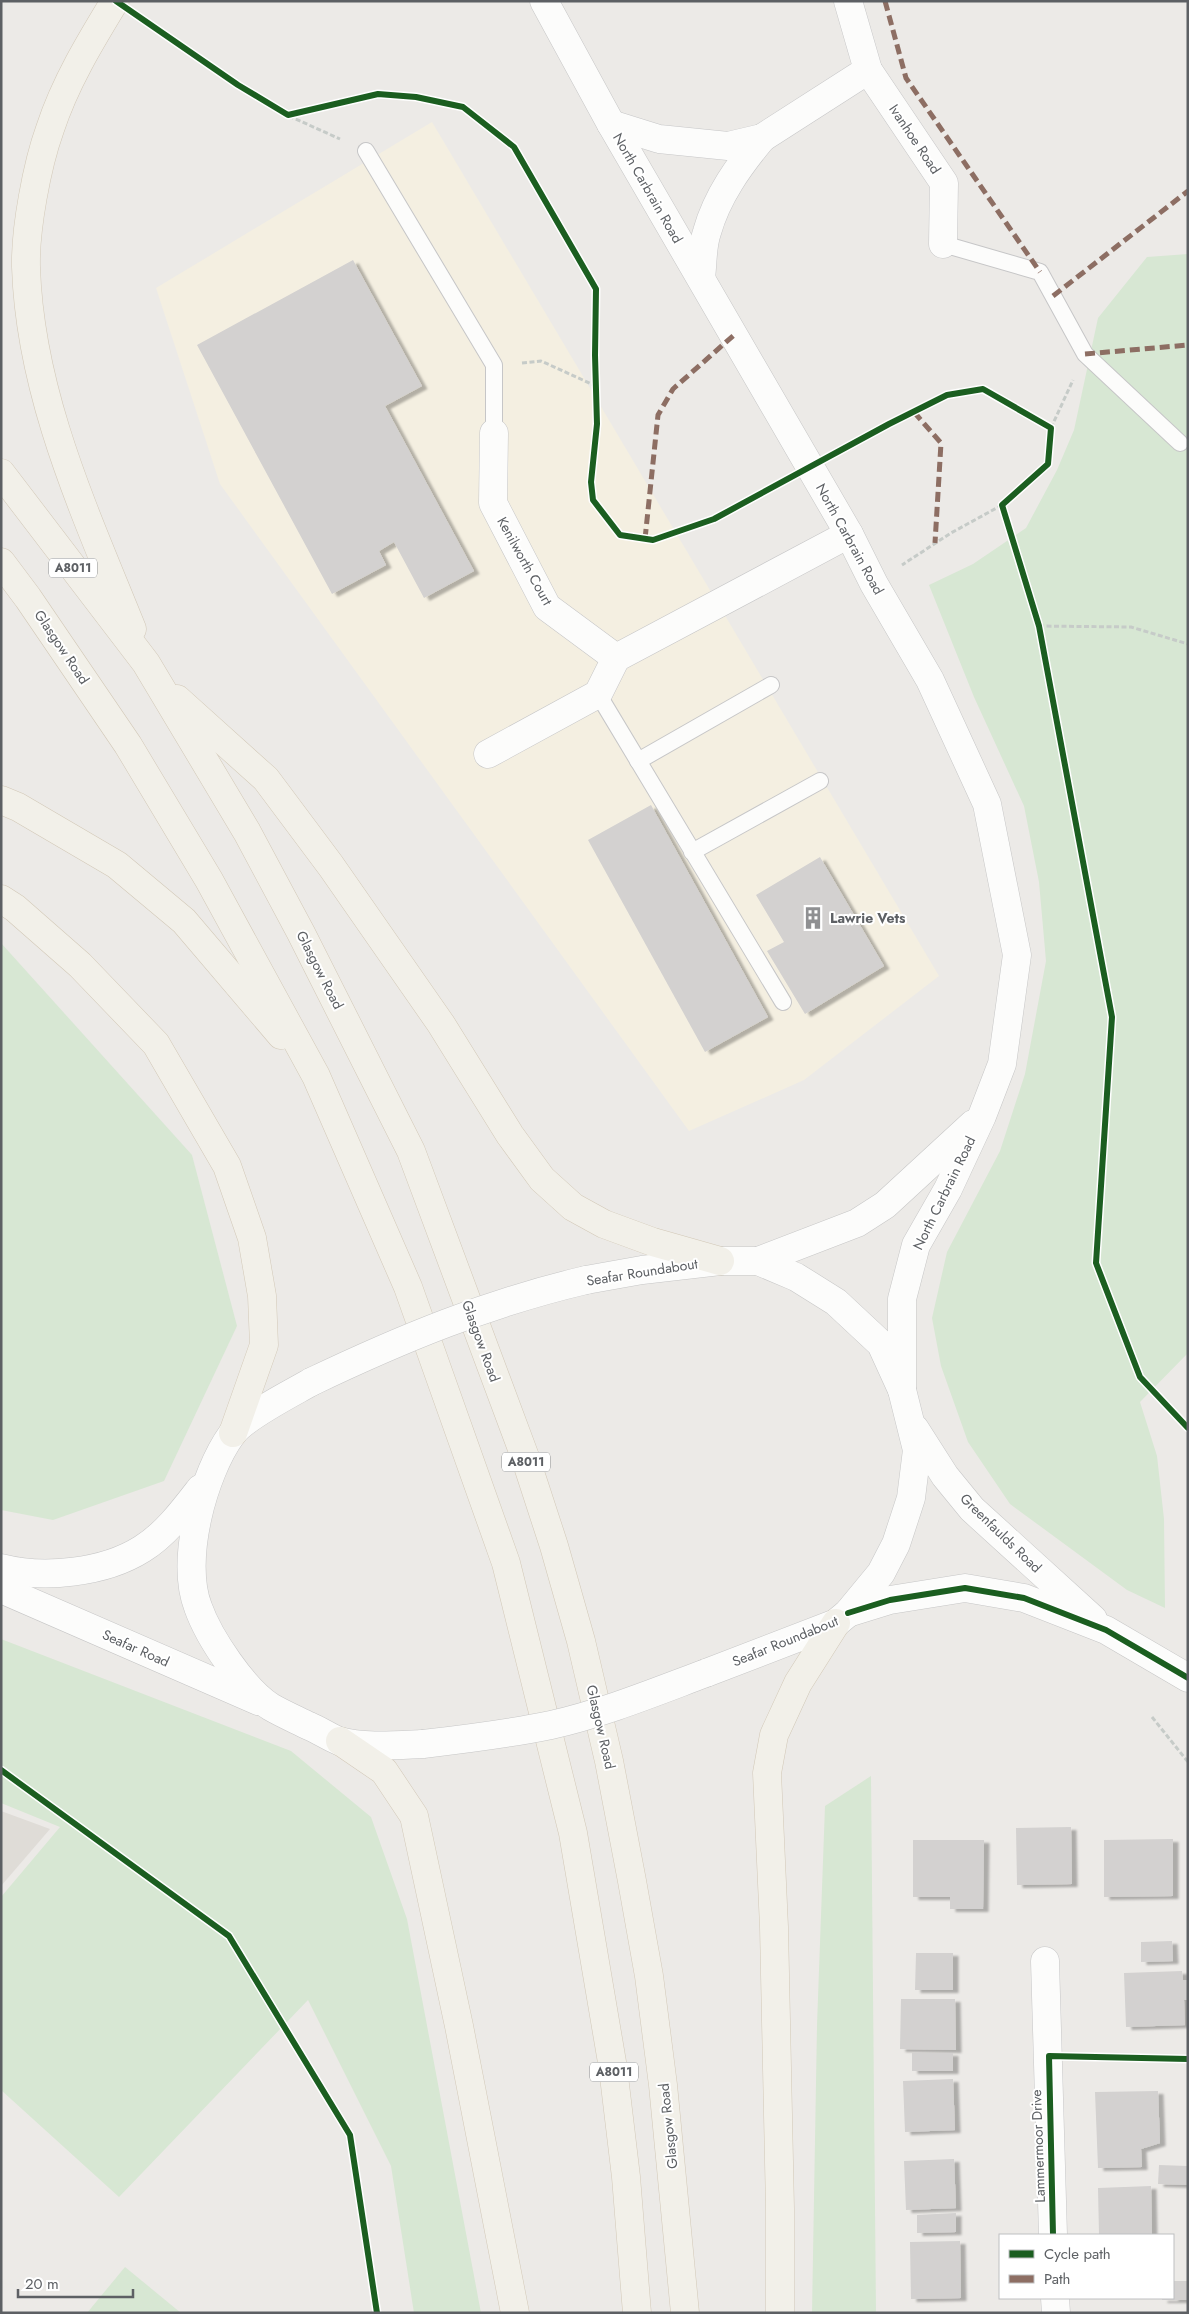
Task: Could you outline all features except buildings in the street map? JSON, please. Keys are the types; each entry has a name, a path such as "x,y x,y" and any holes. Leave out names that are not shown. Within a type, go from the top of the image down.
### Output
{"main road":[{"path":"115,1 76,66 49,129 33,200 26,266 36,356 53,426 94,534 151,671 266,779 331,866 441,1024 510,1136 542,1180 573,1207 604,1224 653,1242 720,1261"},
{"name":"Glasgow Road","path":"1,472 151,671 247,832 301,933 411,1151 525,1458 554,1546 581,1641 609,1761 649,1976 674,2178 685,2313"},
{"name":"Glasgow Road","path":"1,562 28,598 128,746 209,880 316,1076 408,1287 506,1563 574,1843 613,2068 626,2177 637,2313"},
{"path":"1,800 18,807 117,865 184,921 316,1076"},
{"path":"1,899 15,908 80,965 156,1044 227,1166 252,1238 262,1296 264,1345 233,1432"},
{"path":"780,2313 780,2209 774,1945 767,1773 774,1735 798,1683 842,1618"},
{"path":"340,1741 384,1771 414,1816 457,2016 515,2313"}],"street":[{"name":"North Carbrain Road","path":"544,1 559,14 611,124 849,534 874,584 930,680 986,804 1017,955 1002,1064 982,1116 948,1189 916,1245 902,1299 902,1390"},
{"name":"Ivanhoe Road","path":"848,1 868,70 944,183 943,244"},
{"path":"701,278 706,233 721,196 740,164 762,138 868,70"},
{"path":"611,124 659,139 695,144 728,146 762,138"},
{"name":"Kenilworth Court","path":"494,433 493,503 548,607 616,658"},
{"path":"488,754 598,694 616,658 849,534"},
{"name":"North Carbrain Road","path":"758,1261 857,1223 885,1205 982,1116"},
{"name":"Seafar Roundabout","path":"720,1261 758,1261 796,1277 836,1302 881,1344 902,1390 917,1450 908,1507 896,1544 881,1573 842,1618 706,1673 612,1707 552,1724 484,1737 423,1744 369,1744 340,1741 270,1707 244,1682 220,1650 197,1607 191,1563 196,1520 209,1478 233,1432 262,1410 311,1382 370,1354 447,1322 500,1303 586,1280 642,1270 720,1261"},
{"name":"Greenfaulds Road","path":"910,1422 945,1476 972,1509 1106,1630"},
{"path":"1,1568 60,1574 102,1566 142,1550 175,1522 209,1478"},
{"name":"Greenfaulds Road","path":"842,1618 890,1600 964,1588 1024,1598 1106,1630 1188,1678"},
{"name":"Seafar Road","path":"1,1589 270,1707"},
{"name":"Lammermoor Drive","path":"1045,1961 1054,2234"},
{"path":"1055,2299 1056,2313"}],"lane":[{"path":"366,151 494,365 494,433"},
{"path":"943,244 1040,272 1085,354 1180,443"},
{"path":"638,761 771,685"},
{"path":"598,694 783,1002"},
{"path":"692,852 820,782"}],"path":[{"path":"139,17 238,85 288,115 366,151"},
{"path":"288,115 378,94 416,97 462,106 514,147 596,289 597,424 591,482 593,500 620,536 653,540 714,519 889,424 947,395 983,389 1051,428"},
{"path":"874,584 951,533 1002,505 1048,464 1051,428 1085,354"},
{"path":"494,365 541,361 596,386"},
{"path":"1002,505 1039,626 1112,1017 1096,1262 1140,1377 1188,1428"},
{"path":"1039,626 1132,627 1188,644"},
{"path":"1152,1717 1188,1762"},
{"path":"1048,2056 1188,2059"}],"shaded area":[{"path":"432,122 939,976 804,1080 689,1131 220,484 156,288"},
{"path":"1,1811 50,1829 1,1886"}],"green space":[{"path":"1188,254 1188,1353 1140,1402 1157,1456 1164,1519 1165,1608 1127,1590 1010,1504 968,1442 941,1366 932,1318 947,1252 1000,1151 1025,1074 1046,961 1039,882 1024,806 974,697 929,585 973,564 1026,528 1057,470 1074,430 1098,318 1147,257"},
{"path":"1,943 192,1155 237,1326 164,1481 53,1520 1,1510"},
{"path":"1,1639 291,1751 371,1817 407,1919 481,2313 414,2313 391,2166 308,2000 119,2197 1,2090 1,1897 60,1827 1,1803"},
{"path":"871,1776 876,2313 812,2313 817,2025 825,1806"},
{"path":"125,2267 181,2313 87,2313"}],"marked path":[{"path":"885,1 906,78 1040,272"},
{"path":"1053,296 1188,191"},
{"path":"645,539 658,415 673,389 734,335"},
{"path":"1085,354 1188,345"},
{"path":"914,412 941,443 935,543"}],"cycle path":[{"path":"116,1 238,85 288,115 378,94 416,97 463,107 514,147 596,289 597,424 591,482 593,500 620,535 653,540 714,519 889,424 947,395 983,389 1051,428 1048,464 1002,505 1039,626 1112,1017 1096,1263 1140,1377 1188,1428"},
{"path":"848,1613 890,1600 965,1588 1024,1598 1106,1630 1188,1678"},
{"path":"1,1770 229,1936 350,2135 377,2313"},
{"path":"1053,2234 1049,2056 1188,2059"}],"place":[{"name":"Lawrie Vets","path":"813,918"}]}
